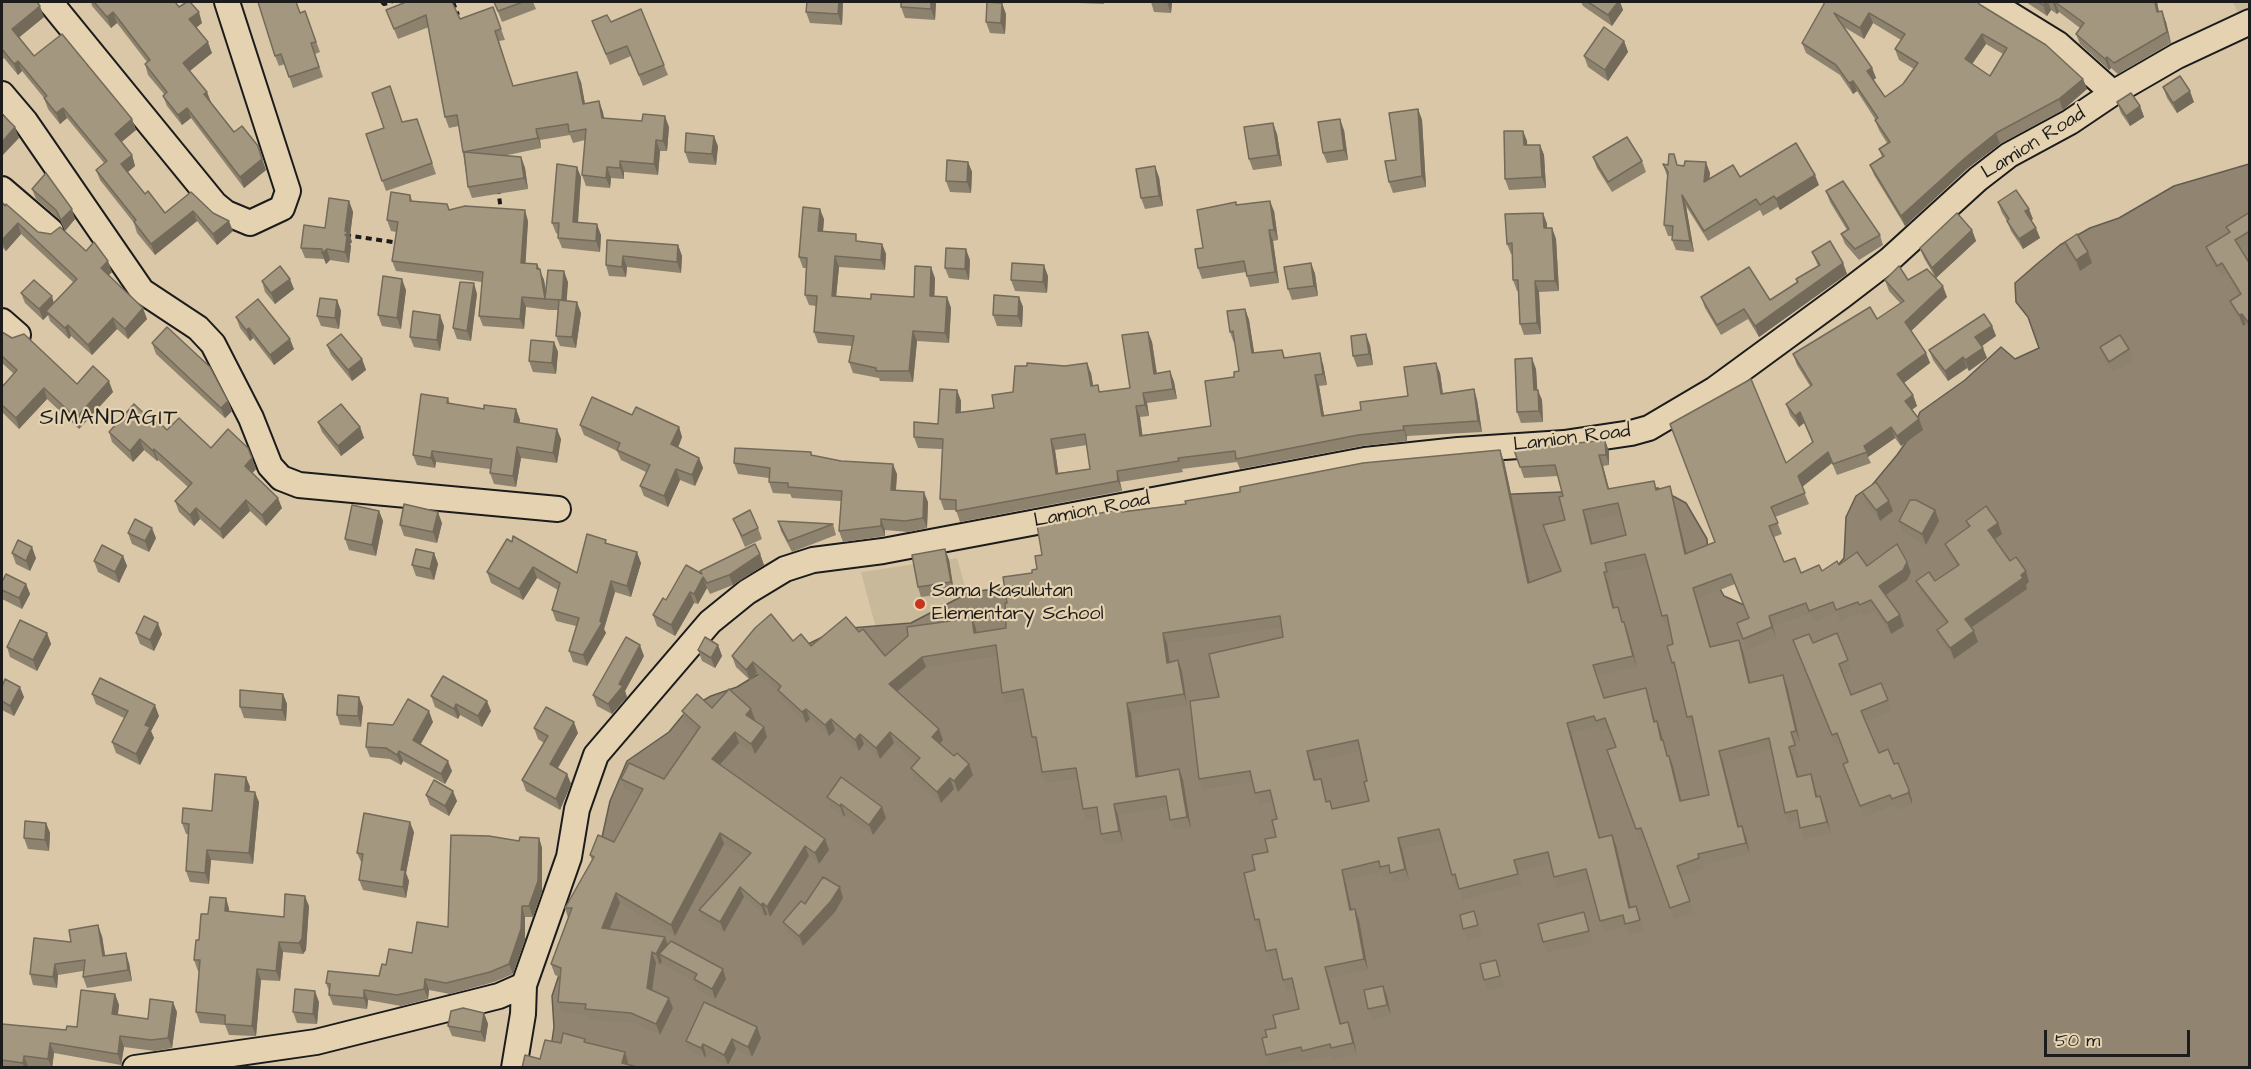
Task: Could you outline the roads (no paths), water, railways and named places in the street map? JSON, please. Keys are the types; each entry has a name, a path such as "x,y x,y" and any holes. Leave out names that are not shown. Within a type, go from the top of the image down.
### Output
{"street":[{"path":"50,2 215,204 226,213 250,223 282,208 288,191 227,2"},
{"path":"1990,2 2058,44 2113,93"},
{"name":"Lamion Road","path":"514,1068 523,1014 524,985 569,857 584,783 596,755 710,622 747,592 799,563 883,551 1365,460 1458,450 1564,443 1649,428 1715,389 1851,289 1889,260 1978,179 2009,155 2070,122 2113,93 2177,56 2250,22"},
{"path":"2,94 25,122 142,291 198,328 213,344 241,398 270,466 281,478 299,485 558,509"},
{"path":"2,189 51,231"},
{"path":"135,1068 316,1042 499,996 524,985"}],"place":[{"name":"Sama Kasulutan Elementary School","path":"920,604"}],"district":[{"name":"SIMANDAGIT","path":"109,419"}]}
